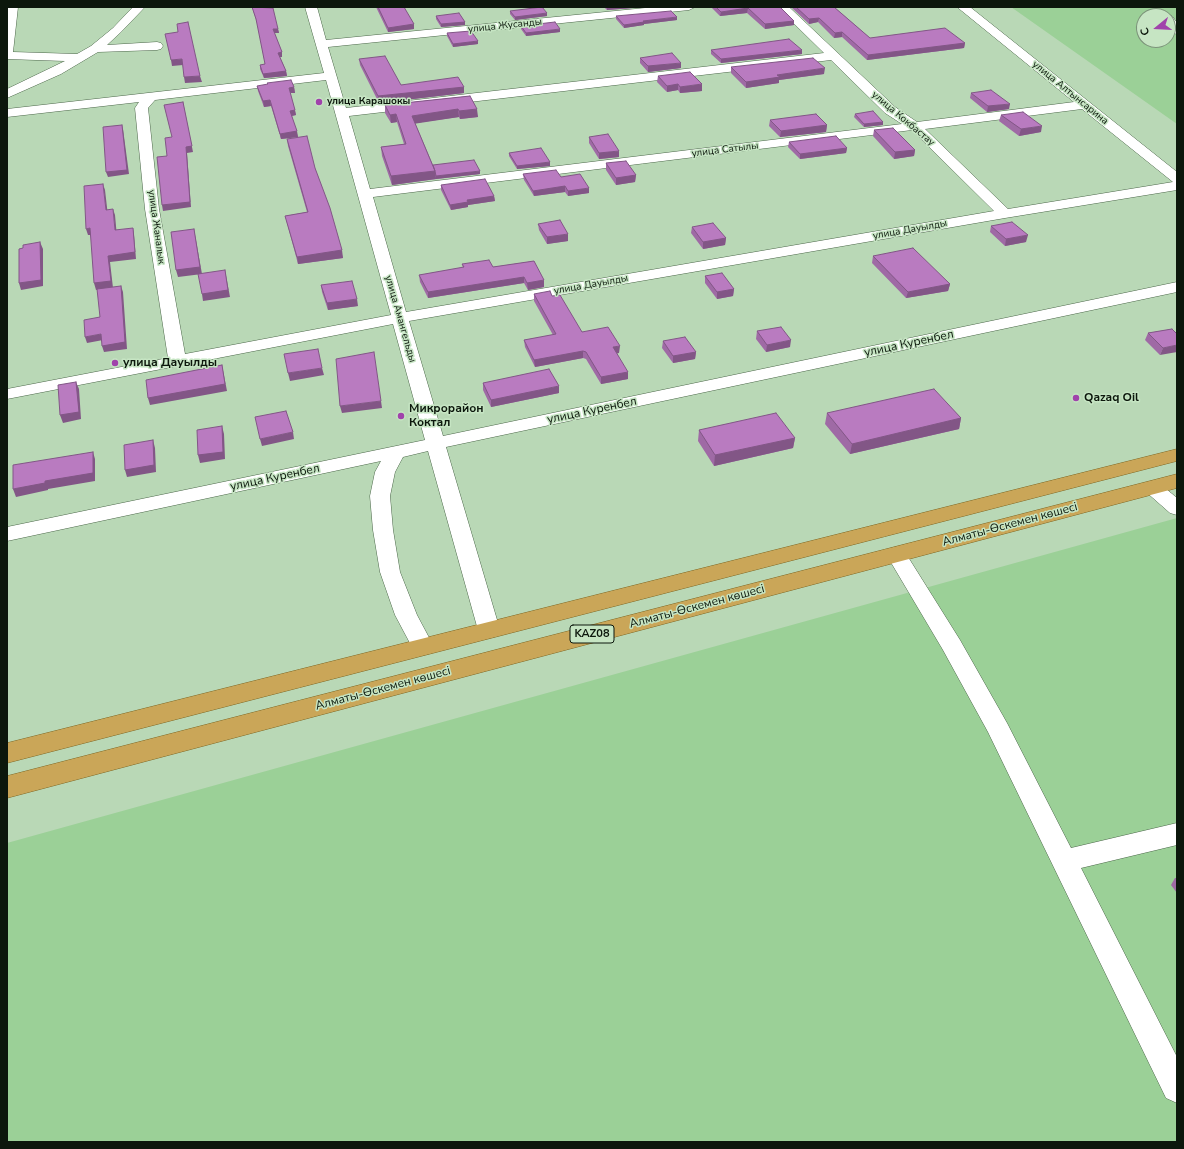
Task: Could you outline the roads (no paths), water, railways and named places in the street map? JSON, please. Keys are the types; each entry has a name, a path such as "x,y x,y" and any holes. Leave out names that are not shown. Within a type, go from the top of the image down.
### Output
{"highway":[{"name":"KAZ08","path":"7,754 1177,455"},
{"name":"Алматы-Өскемен көшесі","path":"7,787 1177,481"},
{"path":"973,507 992,529"},
{"path":"447,641 457,669"}],"street":[{"path":"12,7 7,55 76,60 133,58"},
{"path":"7,94 95,49 118,30 139,7"},
{"name":"улица Амангельды","path":"310,7 365,194 489,630"},
{"path":"584,7 592,17"},
{"name":"улица Жусанды","path":"321,44 689,7"},
{"name":"улица Кокбастау","path":"784,7 890,110 915,126 1005,214"},
{"name":"улица Алтынсарина","path":"963,7 1177,179"},
{"path":"95,49 157,46"},
{"path":"341,113 833,56"},
{"path":"7,113 330,76"},
{"name":"улица Жаналык","path":"151,96 141,108 152,209 177,361"},
{"name":"улица Сатылы","path":"365,194 1084,105"},
{"name":"улица Дауылды","path":"7,394 400,318 1005,214 1177,186"},
{"name":"улица Куренбел","path":"7,534 1177,287"},
{"path":"396,452 385,472 380,496 383,530 390,572 406,615 423,647"},
{"path":"1152,487 1177,508"},
{"path":"896,554 952,646 999,730 1177,1088"},
{"path":"1064,861 1177,834"}],"place":[{"name":"улица Карашокы","path":"319,102"},
{"name":"улица Дауылды","path":"115,363"},
{"name":"Qazaq Oil","path":"1076,398"},
{"name":"Микрорайон Коктал","path":"401,416"}]}
